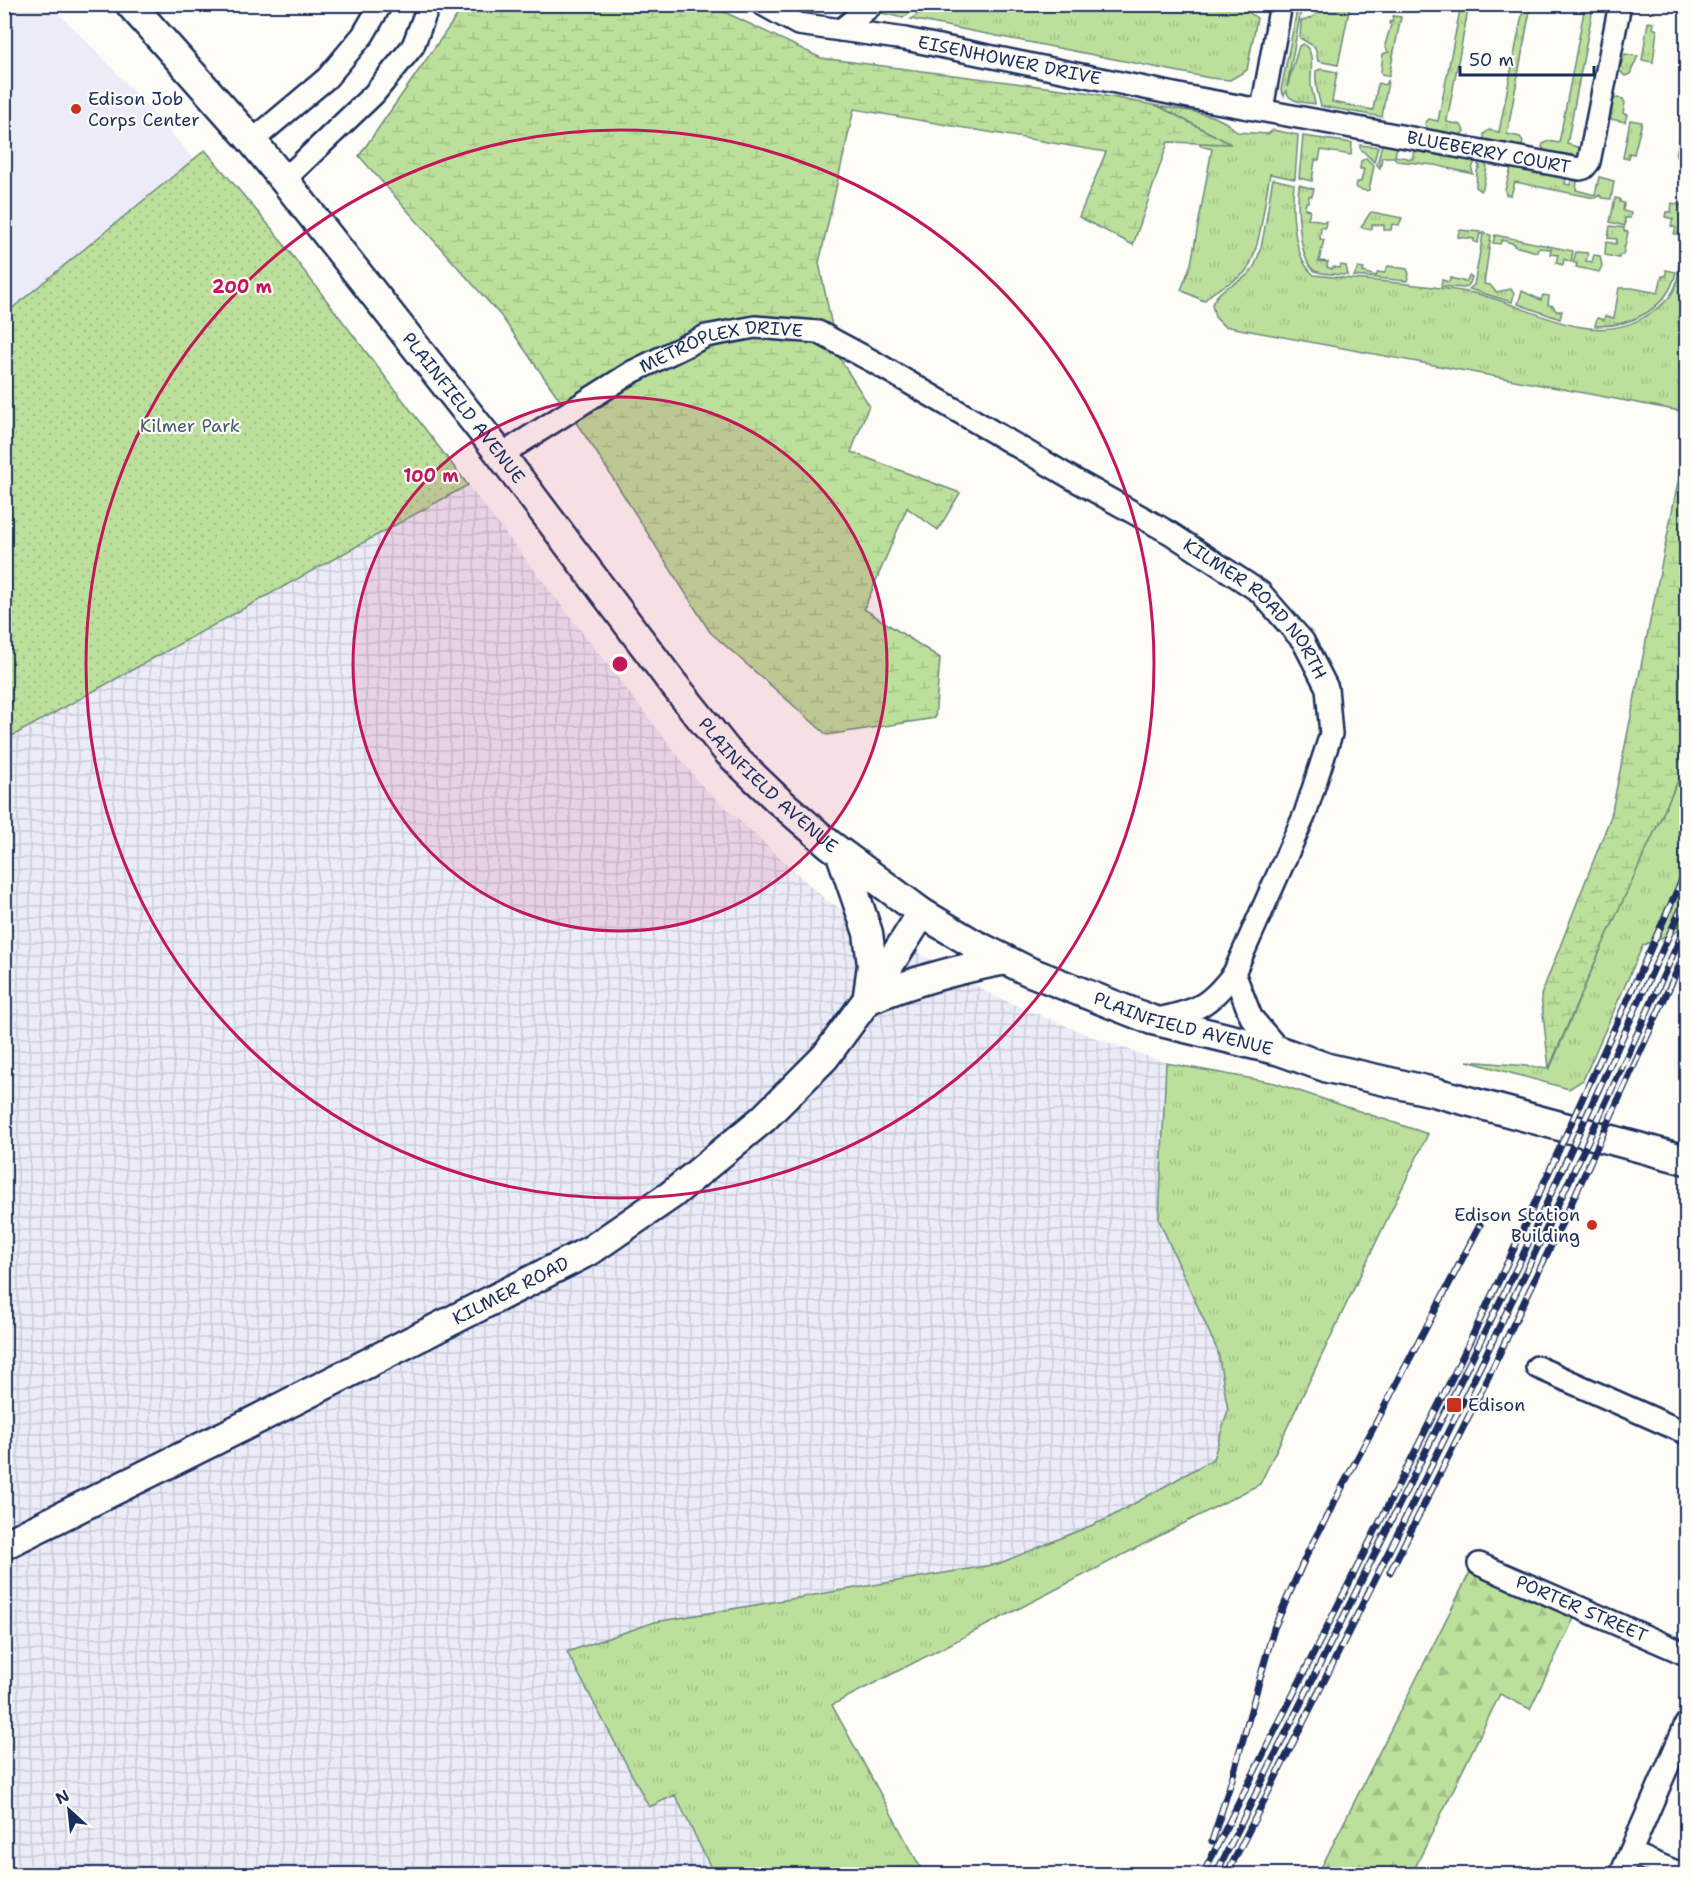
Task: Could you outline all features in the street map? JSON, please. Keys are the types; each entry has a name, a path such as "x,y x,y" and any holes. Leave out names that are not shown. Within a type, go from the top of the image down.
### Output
{"main road":[{"name":"PLAINFIELD AVENUE","path":"130,4 284,180 501,455 671,681 729,752 778,800 841,854 922,913 972,943 1059,984 1152,1020 1280,1051 1328,1068 1434,1092 1686,1160"},
{"path":"841,854 868,933 872,964 867,1000"},
{"name":"KILMER ROAD","path":"4,1545 242,1428 591,1250 670,1195 763,1119 825,1057 867,1000 922,913"},
{"path":"867,1000 907,983 1006,960"}],"street":[{"path":"252,141 327,78 363,35 381,4"},
{"path":"284,180 374,94 413,46 429,4"},
{"name":"EISENHOWER DRIVE","path":"762,4 798,24 905,39 1189,97 1262,109"},
{"path":"841,30 873,4"},
{"path":"1262,109 1281,4"},
{"name":"BLUEBERRY COURT","path":"1262,109 1428,142 1584,168 1589,162 1620,4"},
{"name":"METROPLEX DRIVE","path":"501,455 632,372 706,336 755,327 818,332 874,362 1075,480"},
{"name":"KILMER ROAD NORTH","path":"1075,480 1170,533 1260,592 1303,640 1327,688 1331,734 1305,814 1234,973 1220,993 1203,1005 1182,1014 1152,1020"},
{"path":"1234,973 1251,1017 1280,1051"},
{"path":"1537,1367 1686,1433"},
{"name":"PORTER STREET","path":"1479,1563 1686,1654"},
{"path":"1621,1875 1686,1724"},
{"path":"1631,1853 1681,1875"}],"shaded area":[{"name":"Edison Job Corps Center","path":"5,5 50,5 103,58 194,159 5,314"},
{"path":"468,485 700,784 826,900 996,997 1093,1037 1166,1063 1159,1220 1218,1352 1228,1410 1213,1459 1107,1519 998,1564 655,1622 567,1652 649,1807 674,1795 714,1874 5,1874 4,740"}],"green space":[{"path":"465,4 710,5 821,58 1085,92 1158,106 1231,144 1168,142 1133,245 1079,217 1106,152 854,109 819,263 838,356 869,405 851,452 960,493 938,530 907,508 864,609 940,658 935,718 827,735 710,632 595,450 501,316 359,156"},
{"path":"1074,4 1100,12 1103,5 1238,5 1257,18 1247,70 1230,80 911,19 929,5"},
{"path":"880,5 921,5 903,18 872,11"},
{"path":"1298,5 1302,5 1287,87 1299,46 1303,44 1310,52 1312,62 1311,85 1315,104 1294,100 1286,91 1284,96 1281,90"},
{"path":"1335,5 1350,6 1338,65 1318,61 1315,47 1300,38 1301,21"},
{"path":"1461,5 1469,5 1447,120 1447,122 1461,125 1464,131 1458,137 1428,131 1425,123 1429,119 1438,121"},
{"path":"1524,5 1531,5 1507,134 1520,137 1523,141 1522,146 1519,147 1487,142 1484,140 1484,134 1489,130 1499,132"},
{"path":"1576,5 1606,5 1609,8 1608,10 1593,8 1567,144 1581,148 1580,156 1576,158 1545,151 1542,147 1548,141 1559,143 1585,6"},
{"path":"1393,16 1401,17 1389,76 1381,72 1383,54 1388,52 1385,45 1391,25 1389,23 1392,22"},
{"path":"1648,22 1654,23 1653,28 1657,30 1653,62 1642,60"},
{"path":"1625,54 1638,56 1630,74 1625,76 1619,70"},
{"path":"1321,69 1337,72 1332,102 1373,110 1378,83 1384,85 1388,81 1382,117 1321,106 1316,71"},
{"path":"1619,98 1625,103 1623,113 1627,115 1625,122 1610,119 1612,106 1610,104 1613,99"},
{"path":"1291,104 1381,120 1380,122"},
{"path":"1158,106 1211,116 1237,132 1268,134 1273,130 1298,135 1295,179 1270,174 1251,263 1242,275 1215,291 1204,301 1181,290 1191,264 1212,149 1201,146 1199,143 1229,143"},
{"path":"1630,120 1642,122 1634,154 1629,153 1629,159 1623,158"},
{"path":"1681,129 1686,153 1686,170 1679,169 1680,158 1676,156"},
{"path":"1303,136 1352,143 1351,155 1321,150 1319,160 1315,160 1312,181 1299,178"},
{"path":"1382,144 1397,147 1395,156 1412,159 1414,151 1475,161 1473,174 1435,165 1397,161 1394,157 1382,157 1380,168 1377,165"},
{"path":"1360,145 1378,147 1374,162 1360,148"},
{"name":"Kilmer Park","path":"205,150 272,229 468,485 5,740 5,314"},
{"path":"1366,158 1374,166 1369,190 1366,191 1356,188 1357,182 1361,182 1364,169 1360,169 1361,161"},
{"path":"1478,162 1487,167 1483,188 1480,191 1476,187 1477,171 1480,166"},
{"path":"1511,168 1566,178 1565,184 1570,185 1571,180 1577,181 1576,190 1595,195 1599,177 1614,181 1611,199 1602,198 1600,195 1595,198 1515,182 1511,195 1506,195 1505,190"},
{"path":"1273,179 1294,184 1293,219 1298,246 1307,267 1314,275 1414,284 1473,293 1585,328 1608,328 1630,324 1652,312 1667,299 1677,281 1686,214 1686,412 1224,326 1215,317 1212,304 1221,292 1246,276 1255,264 1262,241"},
{"path":"1299,185 1314,189 1312,196 1309,196 1306,202 1305,209 1310,210 1308,219 1326,221 1325,228 1321,227 1320,239 1324,240 1319,261 1328,262 1327,267 1332,269 1333,267 1340,268 1341,265 1346,266 1348,275 1315,271 1309,265 1300,231"},
{"path":"1615,198 1624,203 1623,211 1631,213 1630,218 1625,218 1625,226 1610,222"},
{"path":"1672,203 1684,206 1681,235 1674,234 1676,228 1671,226 1673,219 1665,217 1666,212 1671,212"},
{"path":"1370,213 1402,218 1399,225 1392,224 1391,230 1384,230 1384,225 1372,225 1372,229 1361,227"},
{"path":"1610,226 1624,228 1624,231 1628,232 1623,255 1619,255 1619,258 1605,255 1606,242 1616,244 1617,239 1608,238"},
{"path":"1459,230 1480,232 1478,243 1474,242 1474,239 1458,237"},
{"path":"1484,232 1491,235 1484,284 1490,285 1496,292 1511,289 1514,294 1512,302 1469,289 1474,285 1483,235 1481,234"},
{"path":"1495,235 1573,251 1571,262 1564,259 1563,265 1556,263 1558,255 1550,254 1551,249 1538,248 1537,252 1502,240 1500,244 1493,243"},
{"path":"1576,252 1588,253 1586,261 1592,262 1594,255 1600,256 1602,266 1599,272 1576,267 1577,264 1573,262"},
{"path":"1388,266 1407,269 1409,274 1407,281 1354,276 1358,268 1376,276 1378,272 1384,273"},
{"path":"1666,270 1676,272 1672,285 1656,306 1634,319 1595,326 1597,318 1604,320 1605,316 1614,318 1619,288 1658,293 1662,276 1666,276"},
{"path":"1469,276 1472,277 1470,283 1464,288 1441,286 1442,280 1449,282 1450,278 1466,282"},
{"path":"1522,291 1541,300 1543,295 1549,296 1548,305 1553,306 1556,311 1562,311 1560,319 1518,304"},
{"path":"1686,442 1686,763 1549,1068 1541,995 1611,816"},
{"path":"1686,763 1686,928 1643,945 1583,1080 1569,1089 1467,1061 1550,1068 1602,946"},
{"path":"1166,1063 1275,1083 1428,1134 1260,1484 832,1705 924,1874 714,1874 675,1795 649,1807 567,1652 655,1622 998,1564 1107,1519 1213,1459 1228,1410 1218,1352 1159,1220"},
{"path":"1470,1572 1575,1616 1530,1709 1500,1694 1412,1874 1318,1874"}],"railway":[{"path":"1203,1874 1454,1374 1512,1253 1686,871"},
{"path":"1216,1874 1522,1257 1686,898"},
{"path":"1227,1874 1520,1284 1686,925"},
{"path":"1390,1572 1482,1390 1571,1204 1686,951"},
{"path":"1212,1841 1274,1628 1307,1554 1480,1225"}],"place":[{"name":"Edison Job Corps Center","path":"76,109"},
{"name":"Edison Station Building","path":"1592,1225"},
{"name":"Edison","path":"1454,1405"}]}
